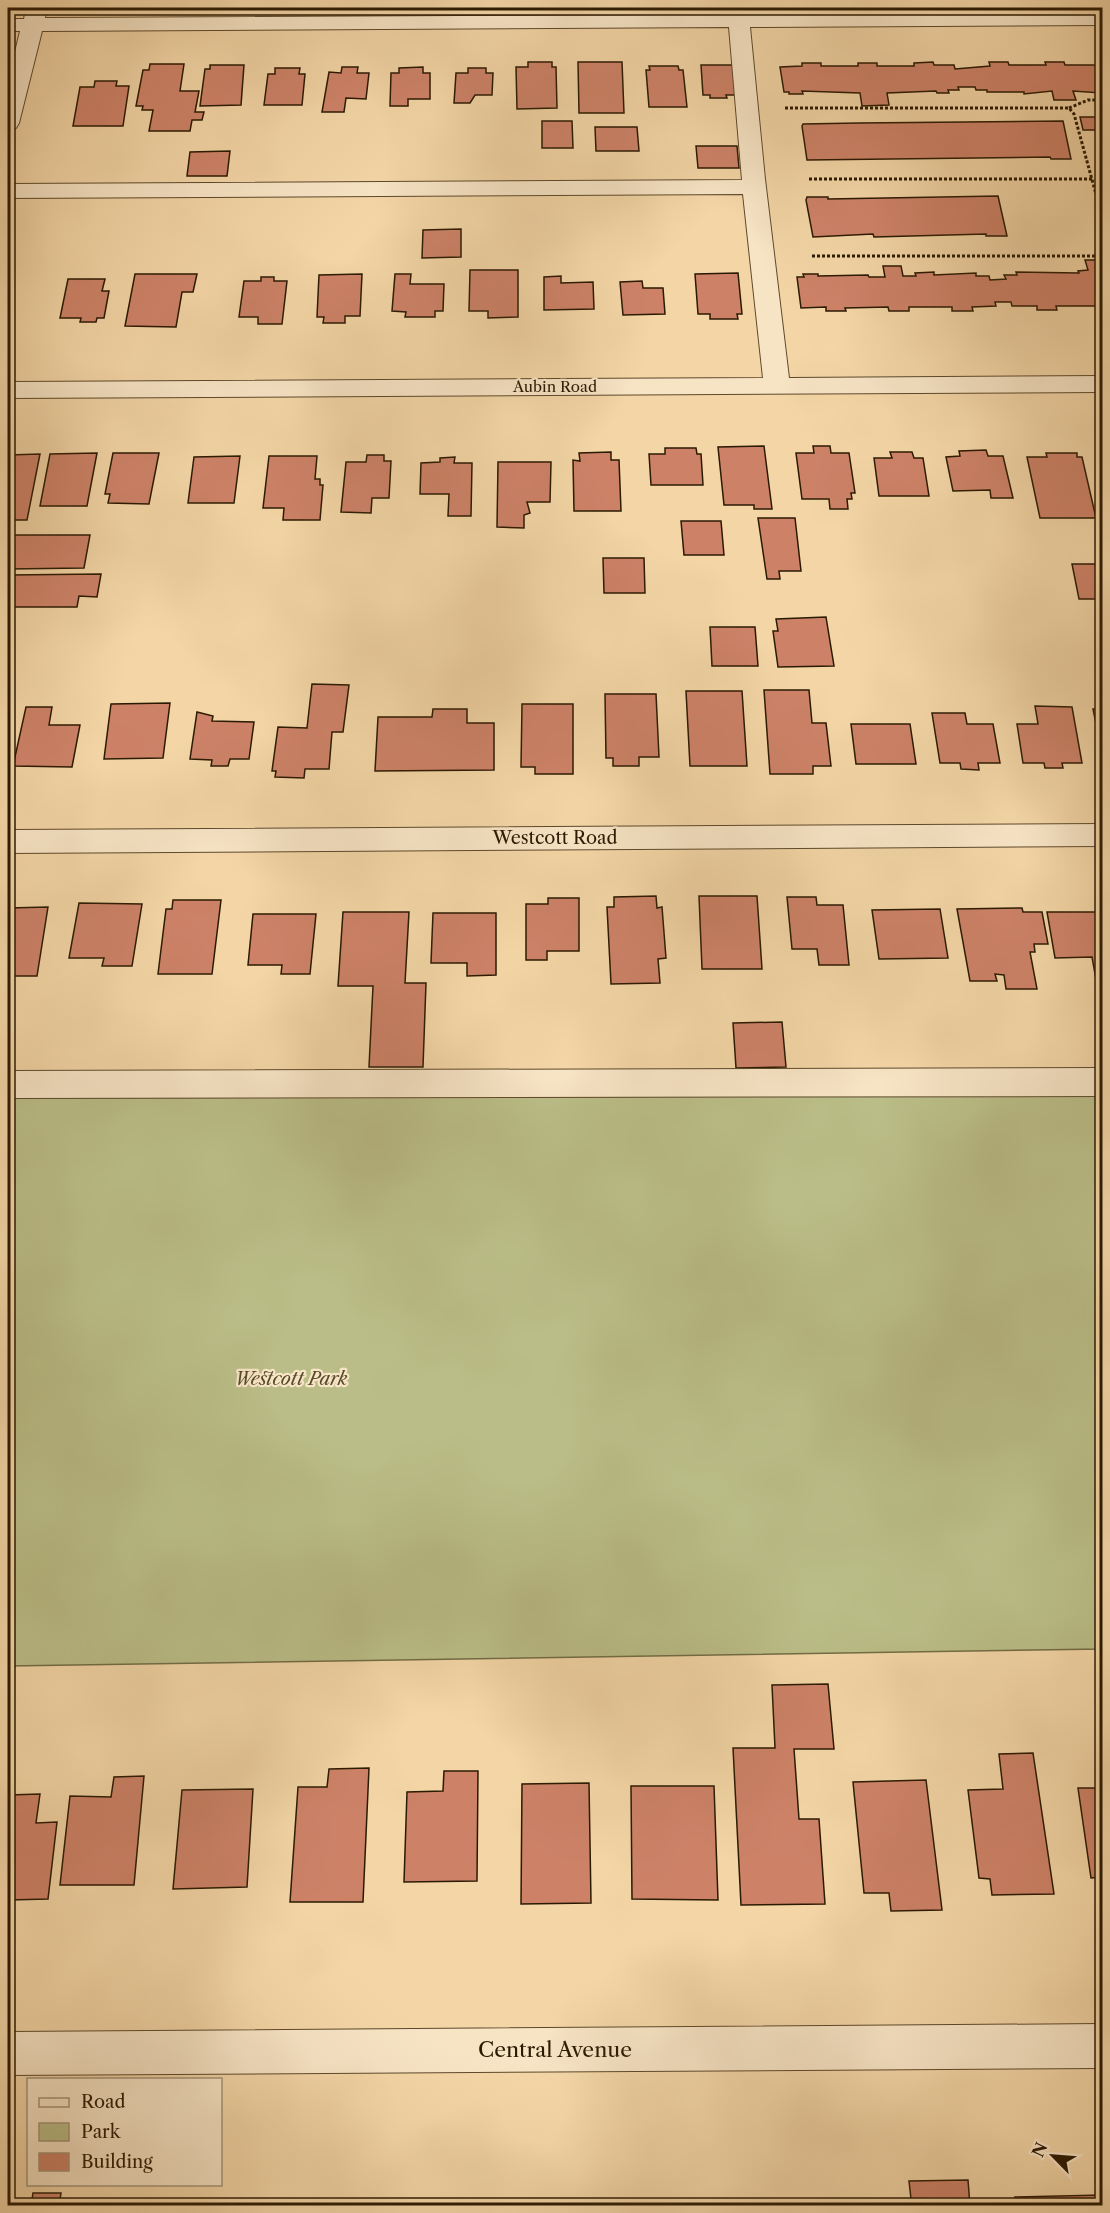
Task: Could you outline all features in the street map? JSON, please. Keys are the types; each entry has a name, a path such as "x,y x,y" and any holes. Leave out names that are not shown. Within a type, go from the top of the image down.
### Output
{"street":[{"path":"8,123 35,16"},
{"path":"8,24 35,16 739,21 1102,20"},
{"path":"739,21 754,187 777,386"},
{"path":"8,191 754,187"},
{"name":"Aubin Road","path":"8,390 1102,384"},
{"name":"Westcott Road","path":"8,842 1102,835"},
{"path":"8,1085 1102,1082"},
{"name":"Central Avenue","path":"8,2054 1102,2046"}],"path":[{"path":"777,108 1069,108 1088,100 1102,100"},
{"path":"1069,108 1074,114 1102,216"},
{"path":"809,180 1092,179"},
{"path":"812,256 1102,256"}],"green space":[{"name":"Westcott Park","path":"1102,1095 1102,1649 8,1666 8,1098"}],"building":[{"path":"528,62 552,62 552,67 556,67 557,108 517,109 516,67 528,67"},
{"path":"578,62 622,62 624,113 579,113"},
{"path":"933,62 934,65 954,65 955,69 990,66 989,62 1008,62 1009,65 1046,65 1045,62 1064,62 1065,65 1102,65 1102,90 1100,90 1101,93 1073,91 1076,100 1054,100 1052,91 1024,94 1024,92 987,92 987,90 976,90 975,87 958,87 959,90 948,90 949,93 937,93 936,91 887,93 889,105 862,106 860,93 802,91 803,94 789,94 789,92 784,92 780,67 802,66 802,63 821,63 821,66 858,66 858,63 877,63 877,66 914,66 914,63"},
{"path":"150,64 184,64 180,91 199,91 195,112 204,112 202,120 192,120 190,131 149,131 153,110 142,110 143,106 136,106 143,70 149,70"},
{"path":"210,65 244,65 241,105 200,106 205,69 210,69"},
{"path":"701,65 738,65 741,95 710,98 710,95 703,95"},
{"path":"649,66 678,66 679,70 683,70 687,107 649,107 646,70 650,70"},
{"path":"342,67 358,67 357,73 369,73 366,99 346,98 344,112 322,112 329,72 341,73"},
{"path":"423,67 423,73 430,73 430,99 408,99 408,106 390,106 391,73 399,73 399,68"},
{"path":"275,68 300,68 299,74 305,74 302,105 264,105 268,74 275,74"},
{"path":"468,68 486,68 486,73 493,73 492,95 475,95 470,103 454,103 456,73 468,73"},
{"path":"95,81 117,81 116,86 129,86 123,126 73,126 80,87 94,87"},
{"path":"1080,117 1102,117 1102,130 1083,130"},
{"path":"542,121 572,121 573,148 542,148"},
{"path":"1063,121 1071,159 1051,159 1050,157 807,160 802,126 803,124"},
{"path":"595,127 637,127 639,151 596,151"},
{"path":"696,146 737,146 739,168 698,168"},
{"path":"230,151 227,176 187,176 190,152"},
{"path":"998,196 1007,236 986,236 986,234 874,237 873,234 813,237 806,200 807,197 828,197 828,199"},
{"path":"461,229 461,257 422,258 423,230"},
{"path":"1085,260 1102,260 1102,309 1100,310 1099,306 1056,306 1057,310 1037,310 1037,306 1012,306 1011,302 995,302 996,306 972,307 973,311 952,311 952,307 909,307 909,311 889,311 888,307 826,311 826,307 801,308 797,277 804,277 803,274 818,274 818,276 885,277 883,266 901,266 903,276 934,272 934,275 976,273 976,276 989,276 990,280 1006,279 1004,275 1017,275 1016,272 1079,273 1078,271 1088,270"},
{"path":"470,270 518,270 518,317 488,318 488,311 469,311"},
{"path":"738,273 742,314 737,314 738,319 710,319 710,314 698,314 695,274"},
{"path":"135,274 197,274 193,292 182,292 176,327 125,326"},
{"path":"362,274 360,316 345,316 345,323 323,323 324,317 317,317 319,275"},
{"path":"395,274 411,274 410,284 444,284 443,311 435,311 435,317 405,317 406,312 392,311"},
{"path":"561,276 561,283 593,282 594,309 544,310 544,277"},
{"path":"261,277 274,277 274,281 287,281 282,324 258,324 258,317 239,317 244,281 261,281"},
{"path":"68,279 105,279 102,291 109,291 104,318 97,318 96,322 80,322 81,318 60,318"},
{"path":"642,281 643,288 663,288 665,314 623,315 620,282"},
{"path":"764,446 772,509 754,509 754,505 724,505 718,447"},
{"path":"813,446 830,446 831,453 849,453 855,493 851,493 852,499 847,499 848,509 830,509 829,499 802,499 796,453 814,453"},
{"path":"665,448 696,448 697,454 701,454 703,485 651,485 649,454 665,454"},
{"path":"986,450 988,456 1003,456 1013,498 991,498 990,490 953,491 946,457 960,456 959,451"},
{"path":"611,452 611,460 619,460 621,511 574,511 573,460 580,461 579,453"},
{"path":"890,452 912,452 914,458 923,458 929,496 879,496 874,458 892,458"},
{"path":"97,453 87,506 40,506 50,454"},
{"path":"113,453 159,453 149,504 108,503 110,494 105,494"},
{"path":"1046,453 1077,453 1077,457 1082,457 1096,518 1040,518 1027,457 1047,457"},
{"path":"40,454 27,520 8,520 8,455"},
{"path":"367,455 384,455 384,461 391,461 389,498 372,498 371,513 341,512 346,462 366,462"},
{"path":"240,456 234,503 188,503 194,457"},
{"path":"269,456 317,456 315,479 320,479 320,485 323,485 320,520 283,520 284,508 263,508"},
{"path":"455,457 454,463 472,463 471,516 448,516 449,494 420,494 421,463 440,462 440,458"},
{"path":"498,462 551,462 550,502 527,502 530,513 524,515 524,528 497,527"},
{"path":"758,518 795,518 801,571 779,571 780,579 767,579"},
{"path":"681,521 721,521 724,555 684,555"},
{"path":"9,535 90,535 84,568 8,569"},
{"path":"603,558 644,558 645,593 604,593"},
{"path":"1072,564 1102,564 1102,599 1079,599"},
{"path":"101,574 97,597 79,596 77,607 8,607 8,575"},
{"path":"826,617 834,666 778,667 773,631 778,631 776,619"},
{"path":"710,627 755,627 758,666 712,666"},
{"path":"312,684 349,685 343,732 332,732 329,769 305,769 304,778 275,777 276,771 272,771 278,727 307,728"},
{"path":"764,690 809,690 812,723 826,723 831,766 813,766 813,774 770,774"},
{"path":"686,691 742,691 747,766 690,766"},
{"path":"605,694 656,694 659,757 639,757 639,766 613,766 613,758 606,758"},
{"path":"170,703 163,758 104,759 111,704"},
{"path":"522,704 573,704 573,774 535,774 535,767 521,767"},
{"path":"1035,706 1072,707 1082,763 1062,763 1063,768 1045,768 1044,763 1023,763 1017,724 1038,724"},
{"path":"26,707 52,707 49,725 80,725 72,767 13,766"},
{"path":"433,709 467,709 467,723 494,723 494,770 375,771 378,717 432,717"},
{"path":"1093,709 1102,709 1102,753"},
{"path":"197,712 213,716 212,721 254,722 249,759 230,759 228,766 211,766 212,760 190,759"},
{"path":"932,713 965,713 967,724 993,724 1000,763 978,763 979,770 961,769 960,763 940,763"},
{"path":"851,724 910,724 916,764 856,764"},
{"path":"656,896 657,908 662,907 666,958 658,959 660,983 611,984 607,907 614,907 614,897"},
{"path":"699,896 757,896 762,969 702,969"},
{"path":"787,897 816,897 817,905 843,905 849,965 819,965 817,949 792,949"},
{"path":"548,898 579,898 579,951 547,951 547,960 526,960 526,904 548,904"},
{"path":"173,900 221,900 212,974 158,974 166,909 172,909"},
{"path":"79,903 142,904 132,966 102,966 104,958 69,958"},
{"path":"48,907 37,976 8,976 8,908"},
{"path":"1022,908 1023,912 1042,912 1048,944 1034,944 1035,952 1030,952 1037,989 1006,989 1004,975 995,974 997,981 970,981 957,909"},
{"path":"940,909 948,958 879,959 872,910"},
{"path":"343,912 409,912 405,983 426,983 423,1067 369,1067 373,986 338,986"},
{"path":"1047,912 1102,912 1102,985 1097,985 1092,957 1055,958"},
{"path":"433,913 496,913 496,975 467,976 467,963 431,963"},
{"path":"253,914 316,914 310,974 281,974 282,965 248,965"},
{"path":"782,1022 786,1067 736,1068 733,1023"},
{"path":"828,1684 834,1749 794,1749 799,1819 819,1819 825,1904 741,1905 733,1748 775,1748 772,1685"},
{"path":"1033,1753 1054,1894 992,1895 990,1879 979,1878 968,1790 1003,1789 999,1754"},
{"path":"369,1768 363,1902 290,1902 298,1787 327,1787 329,1769"},
{"path":"444,1771 478,1771 477,1881 404,1882 407,1792 443,1791"},
{"path":"144,1776 134,1885 60,1885 70,1796 111,1797 114,1777"},
{"path":"926,1780 942,1910 891,1911 889,1893 864,1893 853,1782"},
{"path":"589,1783 591,1903 521,1904 522,1784"},
{"path":"631,1786 714,1786 718,1900 632,1899"},
{"path":"1078,1788 1102,1788 1102,1877 1091,1878"},
{"path":"253,1789 247,1887 173,1889 182,1790"},
{"path":"40,1794 36,1823 57,1822 48,1899 8,1900 8,1795"},
{"path":"968,2180 970,2206 888,2206 887,2199 911,2199 909,2181"},
{"path":"33,2193 61,2193 59,2206 31,2206"},
{"path":"1102,2195 1102,2206 1016,2206 1015,2197"},
{"path":"158,2203 207,2203 206,2206 157,2206"},
{"path":"847,2204 847,2206 769,2205"}]}
